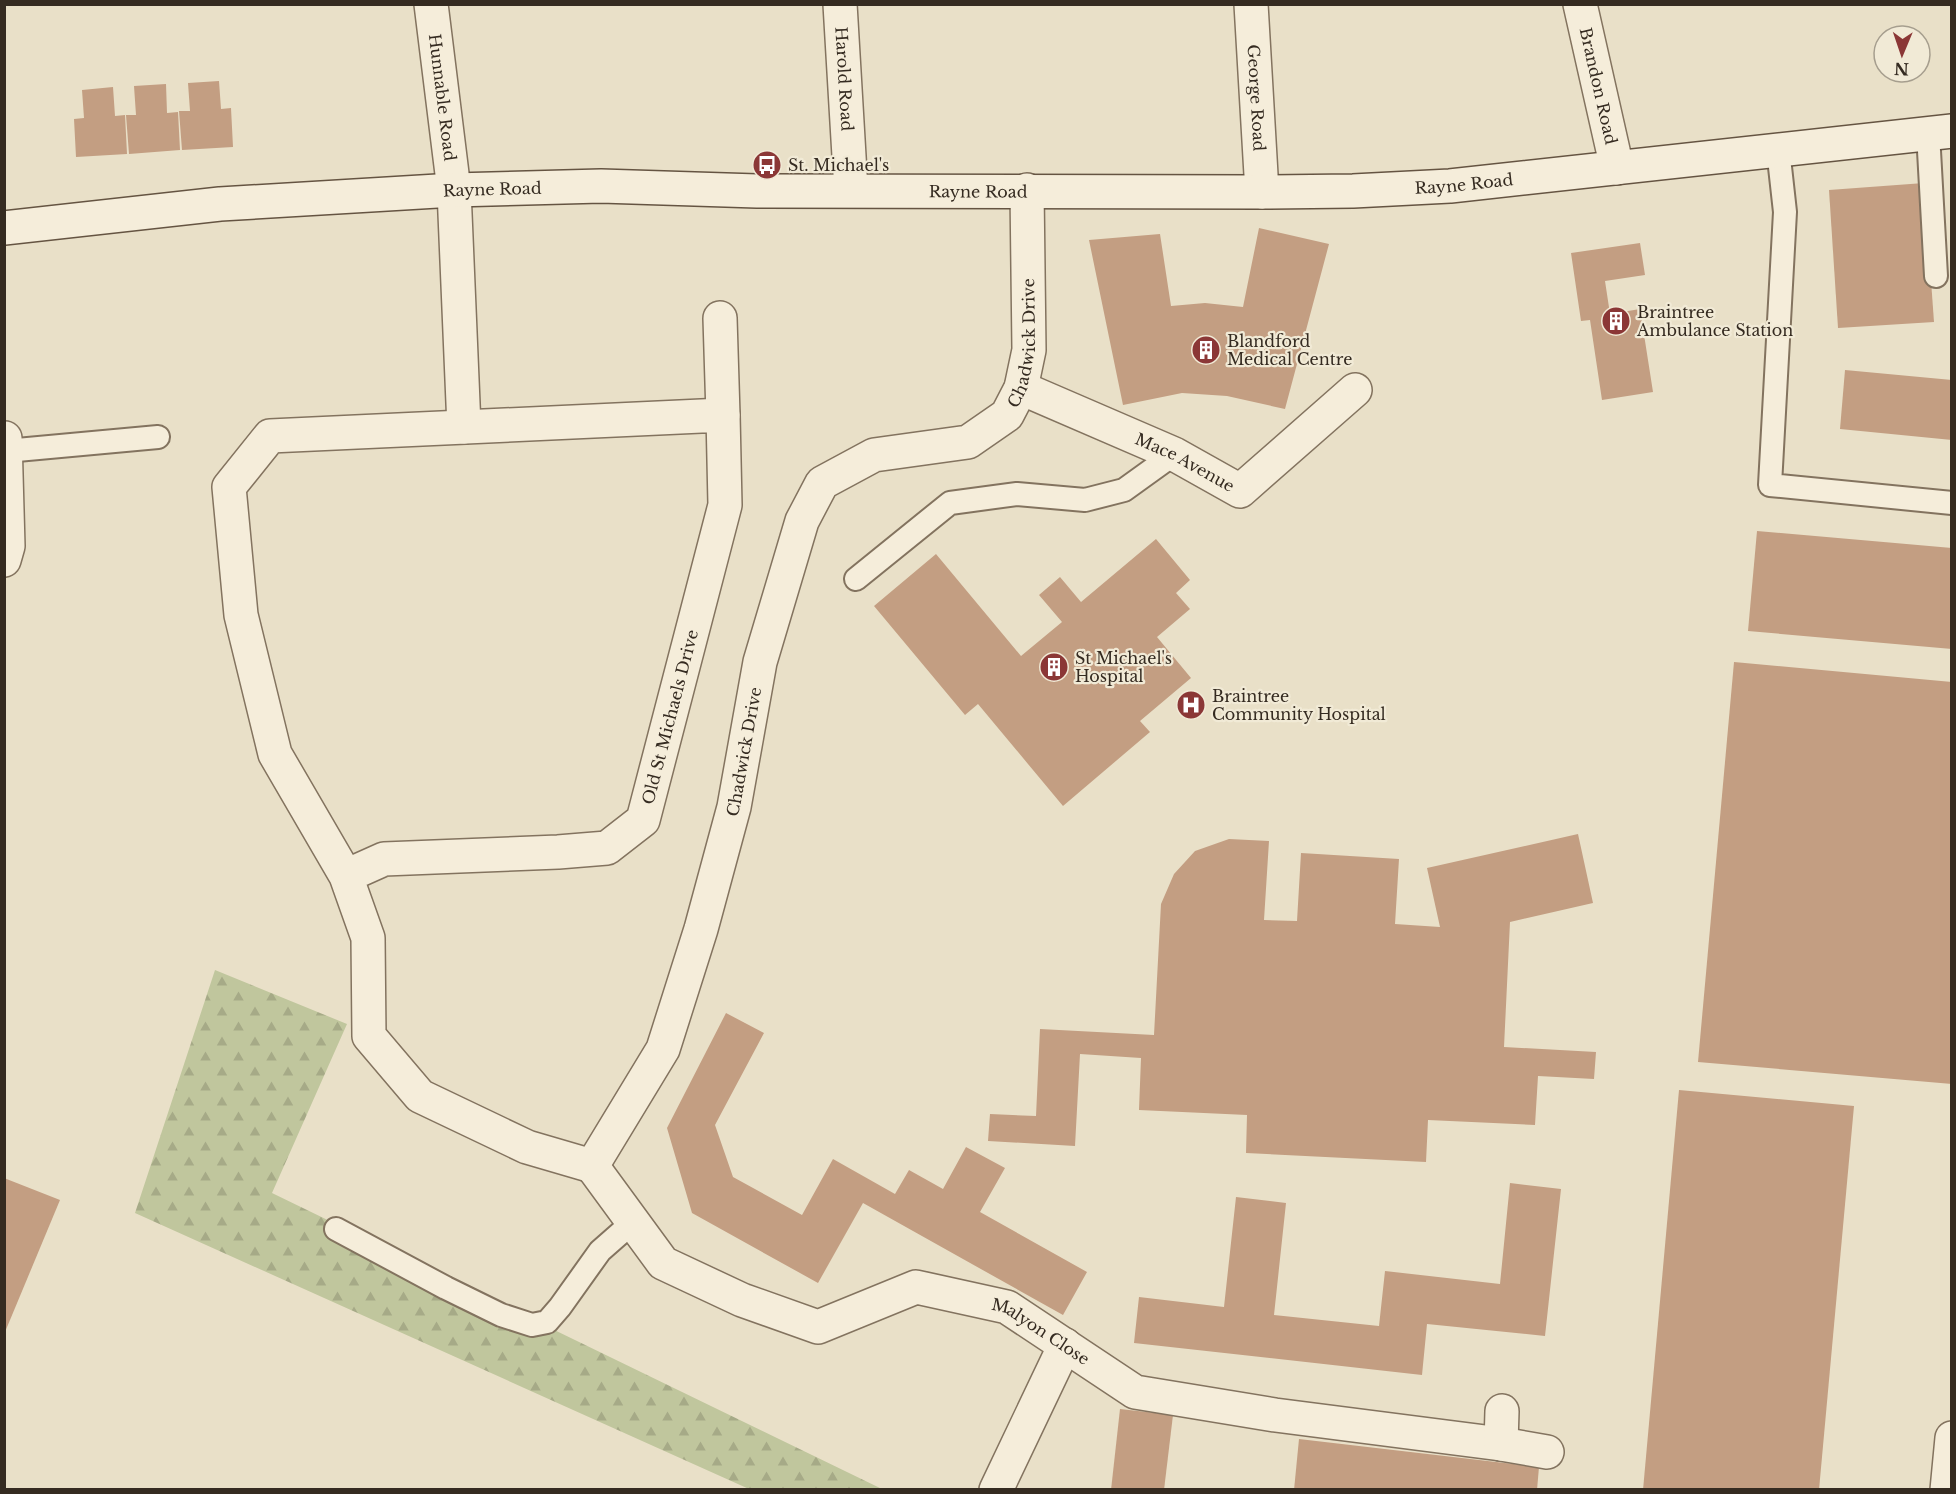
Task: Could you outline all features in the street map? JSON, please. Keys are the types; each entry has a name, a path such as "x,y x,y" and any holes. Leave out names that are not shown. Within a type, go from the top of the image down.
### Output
{"street":[{"name":"Hunnable Road","path":"431,4 454,190"},
{"name":"Harold Road","path":"840,4 851,190"},
{"name":"George Road","path":"1251,4 1262,192"},
{"name":"Brandon Road","path":"1580,4 1617,168"},
{"name":"Rayne Road","path":"4,228 220,204 454,190 601,186 757,191 1353,191 1450,186 1940,132"},
{"path":"454,190 464,428"},
{"name":"Chadwick Drive","path":"592,1166 663,1049 701,929 734,807 760,662 802,521 822,483 874,455 968,442 1006,414 1021,388 1029,350 1027,190"},
{"name":"Old St Michaels Drive","path":"346,876 384,859 607,848 643,820 725,505 720,318"},
{"name":"Mace Avenue","path":"1021,388 1174,454 1240,491 1355,390"},
{"path":"592,1166 527,1147 420,1096 369,1036 368,938 346,876 275,754 241,615 229,487 270,436 723,415"},
{"path":"4,560 8,546 6,444"},
{"name":"Malyon Close","path":"592,1166 663,1263 742,1300 818,1327 916,1287 1007,1307 1135,1392 1275,1415 1547,1452"},
{"path":"996,1490 1065,1345"},
{"path":"1501,1444 1502,1411"},
{"path":"1947,1490 1952,1438"}],"lane":[{"path":"1936,276 1940,132"},
{"path":"1778,149 1785,212 1770,485 1952,503"},
{"path":"6,444 158,437"},
{"path":"856,579 950,503 1017,494 1085,500 1124,490 1174,454"},
{"path":"336,1229 501,1315 532,1325 547,1322 600,1251 633,1222"}],"green space":[{"path":"215,970 347,1024 272,1193 882,1489 749,1489 135,1213"}],"building":[{"path":"219,81 221,109 231,108 233,147 182,150 179,111 190,111 188,83"},
{"path":"166,84 167,113 178,112 180,150 129,154 126,115 136,115 134,86"},
{"path":"113,87 115,116 125,115 127,154 76,157 74,119 84,118 82,90"},
{"path":"1924,183 1934,322 1838,328 1829,190"},
{"name":"Blandford Medical Centre","path":"1259,228 1329,244 1285,409 1227,396 1182,393 1123,405 1089,240 1160,234 1171,306 1205,303 1243,307"},
{"name":"Braintree Ambulance Station","path":"1640,243 1645,275 1605,281 1610,314 1640,309 1653,392 1602,400 1590,320 1581,321 1571,253"},
{"path":"1845,370 1952,380 1952,440 1840,429"},
{"path":"1757,531 1952,548 1952,649 1748,631"},
{"name":"St Michael's Hospital","path":"1156,539 1190,580 1176,593 1190,609 1157,637 1191,678 1140,721 1150,732 1063,806 978,704 965,715 874,606 936,554 1021,656 1062,622 1039,595 1060,577 1081,602"},
{"path":"1734,662 1952,682 1952,1084 1698,1062"},
{"path":"1578,834 1593,903 1510,922 1504,1047 1596,1052 1594,1079 1538,1076 1535,1125 1428,1120 1426,1162 1246,1153 1247,1115 1139,1110 1141,1058 1080,1054 1075,1146 988,1141 990,1114 1036,1116 1040,1029 1154,1035 1161,904 1174,874 1195,851 1229,839 1269,841 1264,920 1297,921 1301,853 1399,859 1395,924 1440,927 1427,868"},
{"path":"726,1013 764,1033 715,1125 733,1177 802,1215 833,1159 895,1194 909,1170 943,1189 966,1147 1005,1168 980,1212 1087,1272 1063,1315 863,1203 818,1283 692,1213 667,1128"},
{"path":"1679,1090 1854,1106 1819,1490 1643,1490"},
{"path":"4,1178 60,1200 5,1332 4,1332"},
{"path":"1510,1183 1561,1189 1545,1336 1427,1324 1422,1375 1134,1343 1139,1297 1224,1307 1236,1197 1286,1203 1274,1315 1379,1326 1385,1271 1500,1284"},
{"path":"1120,1409 1173,1415 1164,1490 1111,1490"},
{"path":"1299,1439 1539,1467 1537,1490 1294,1490"}],"place":[{"name":"St. Michael's","path":"767,165"},
{"name":"Braintree Ambulance Station","path":"1616,321"},
{"name":"Blandford Medical Centre","path":"1206,350"},
{"name":"St Michael's Hospital","path":"1054,667"},
{"name":"Braintree Community Hospital","path":"1191,705"}]}
